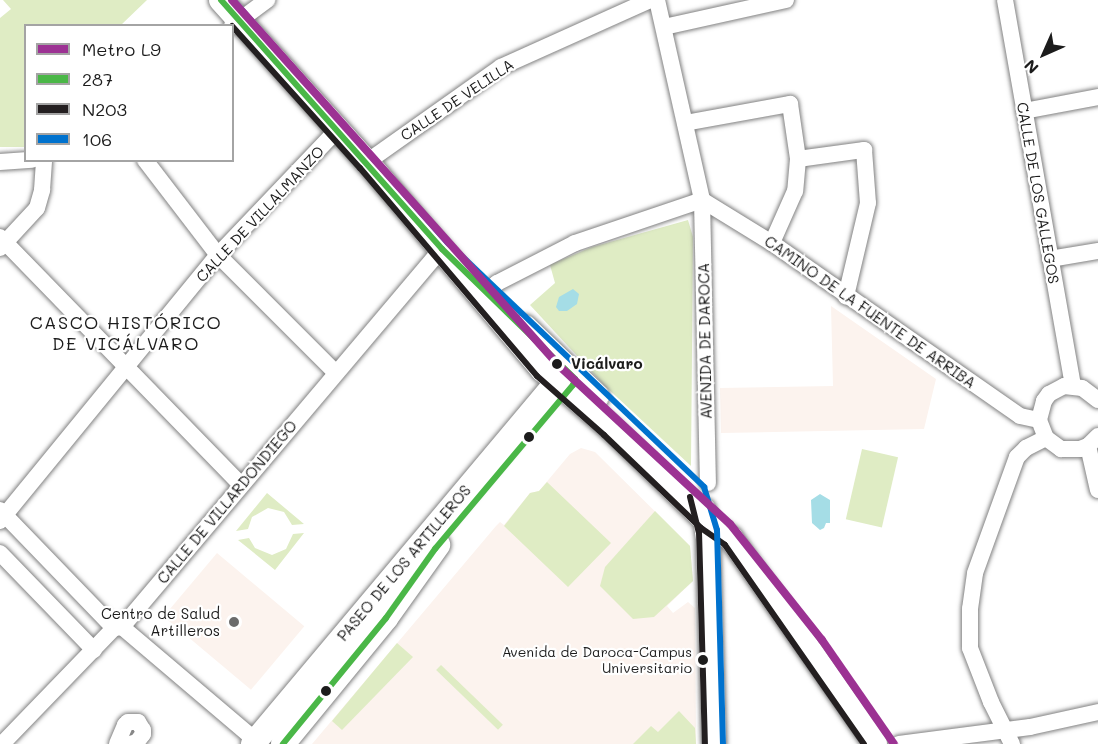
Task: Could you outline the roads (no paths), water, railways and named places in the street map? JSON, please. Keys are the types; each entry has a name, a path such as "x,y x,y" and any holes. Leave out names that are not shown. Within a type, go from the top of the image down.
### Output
{"street":[{"path":"221,0 235,23 338,129 442,249 567,384 707,522 725,532 740,549 875,744"},
{"path":"235,23 267,0"},
{"name":"CALLE DE VELILLA","path":"367,162 501,67 650,0"},
{"name":"AVENIDA DE DAROCA","path":"657,0 702,200 708,483"},
{"path":"664,27 786,0"},
{"name":"CALLE DE LOS GALLEGOS","path":"1005,0 1073,386"},
{"path":"1024,111 1098,97"},
{"path":"685,123 790,104 798,159 795,191 772,243"},
{"name":"CALLE DE VILLALMANZO","path":"2,515 127,368 218,255 338,129"},
{"path":"798,159 864,150 868,203 846,296"},
{"path":"0,162 24,160"},
{"path":"44,162 42,190 37,208 2,243 241,485"},
{"path":"147,162 218,255 336,373"},
{"path":"487,298 497,283 575,243 702,200"},
{"name":"CAMINO DE LA FUENTE DE ARRIBA","path":"702,200 772,243 1020,416 1039,420"},
{"name":"CALLE DE VILLARDONDIEGO","path":"2,744 118,628 442,249"},
{"path":"1050,259 1098,251"},
{"path":"567,384 652,448 697,492 707,522 714,744"},
{"name":"PASEO DE LOS ARTILLEROS","path":"253,739 567,384"},
{"name":"PASEO DE LOS ARTILLEROS","path":"283,744 386,618 435,549 567,384"},
{"path":"1098,400 1090,392 1073,386 1056,389 1049,394 1040,410 1039,420 1046,438 1061,449 1080,449 1093,441 1098,490"},
{"path":"1012,744 970,648 970,609 975,573 1017,457 1026,448 1046,438"},
{"path":"2,515 118,628 253,739"},
{"path":"0,553 94,650"},
{"path":"899,744 1030,727 1098,712"},
{"path":"117,744 124,724 138,722 143,734 137,742 129,744"}],"water":[{"path":"573,289 579,294 577,304 567,311 559,311 556,307 559,297"},
{"path":"820,494 830,500 830,523 826,523 820,530 812,523 811,500"}],"metro line":[{"name":"L9","path":"232,0 556,363 730,524 822,640 894,744"}],"place":[{"name":"Vicálvaro","path":"557,364"},
{"name":"Centro de Salud Artilleros","path":"234,622"},
{"name":"Avenida de Daroca-Campus Universitario","path":"703,660"}],"district":[{"name":"CASCO HISTÓRICO DE VICÁLVARO","path":"126,333"}]}
